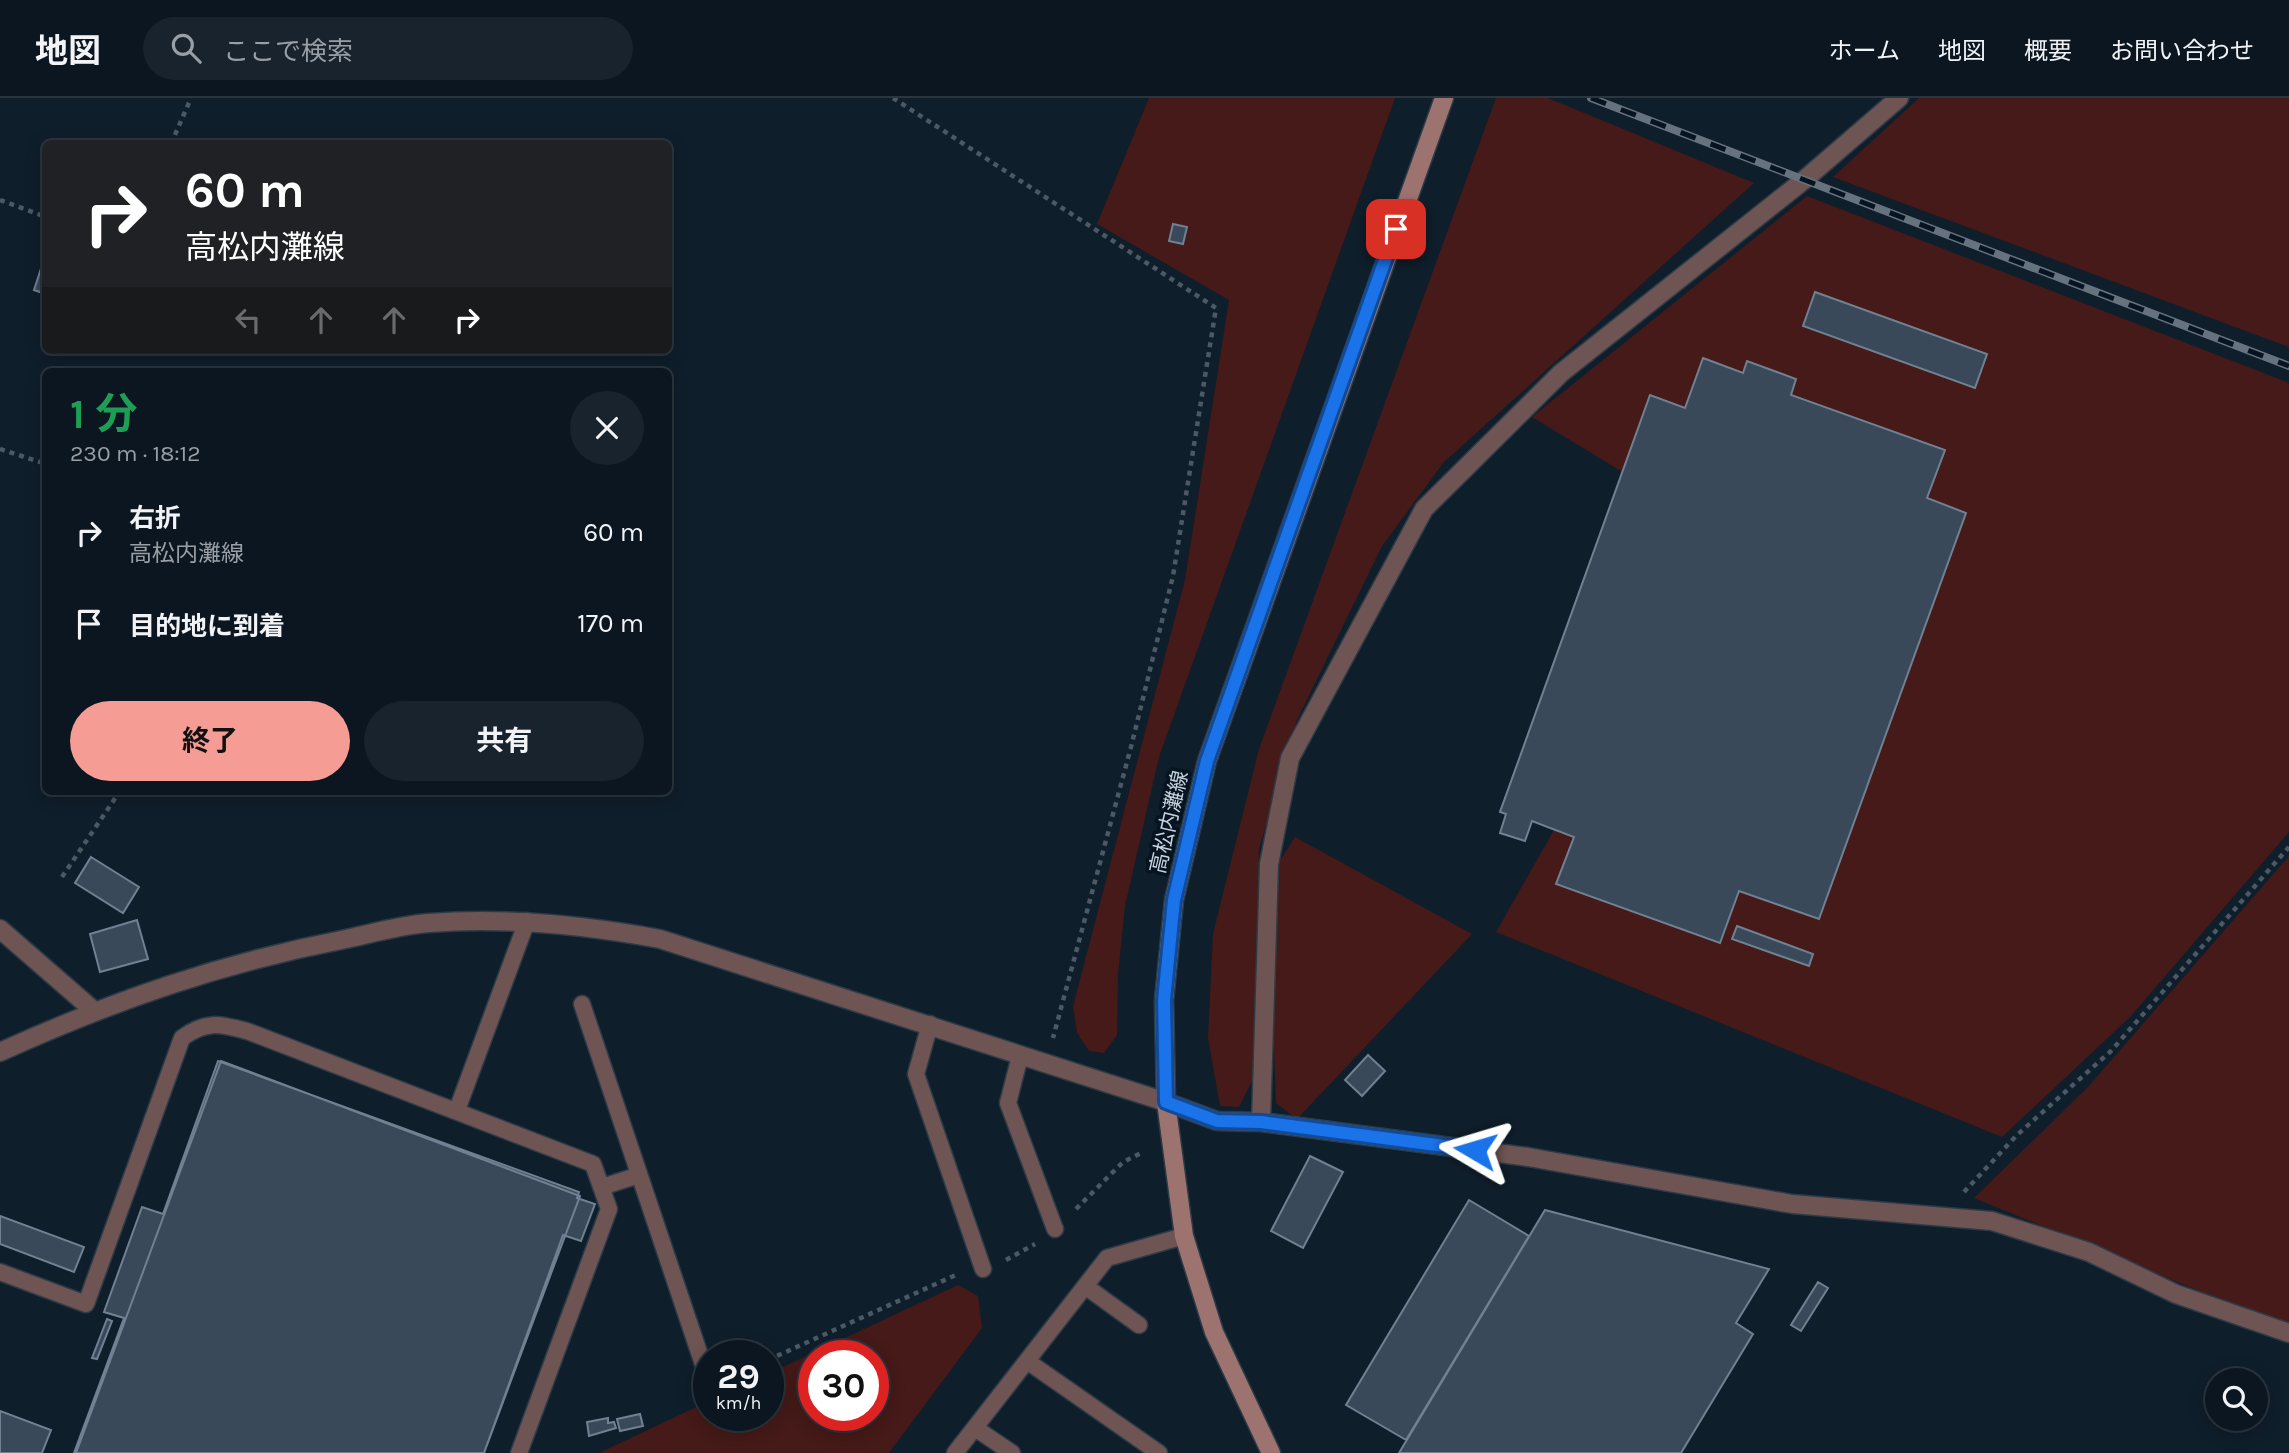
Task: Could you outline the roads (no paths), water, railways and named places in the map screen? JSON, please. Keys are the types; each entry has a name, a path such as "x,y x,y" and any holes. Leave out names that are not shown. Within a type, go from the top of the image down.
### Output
{"main road":[{"name":"高松内灘線","path":"1272,1453 1214,1332 1184,1237 1166,1102 1164,1000 1174,900 1207,761 1442,102"}],"street":[{"path":"1261,1122 1269,864 1290,758 1424,509 1560,373 1804,180 1899,98"},
{"path":"0,1052 93,1010 214,969 316,944 427,923 527,921 587,926 660,939 930,1024 1217,1121 1261,1122 1528,1157 1792,1204 1940,1219 1992,1221 2089,1252 2176,1293 2289,1333"},
{"path":"0,929 93,1010"}],"lane":[{"path":"457,1110 527,921"},
{"path":"582,1004 695,1340"},
{"path":"0,1272 86,1304 182,1038 196,1027 219,1024 247,1031 593,1164 609,1209 519,1453"},
{"path":"930,1024 916,1074 983,1269"},
{"path":"1020,1056 1008,1102 1055,1229"},
{"path":"602,1187 639,1175"},
{"path":"955,1453 1107,1258 1184,1237"},
{"path":"1085,1286 1139,1325"},
{"path":"1027,1361 1159,1453"},
{"path":"975,1427 1012,1453"}],"railway":[{"path":"1591,98 2289,366"}]}
